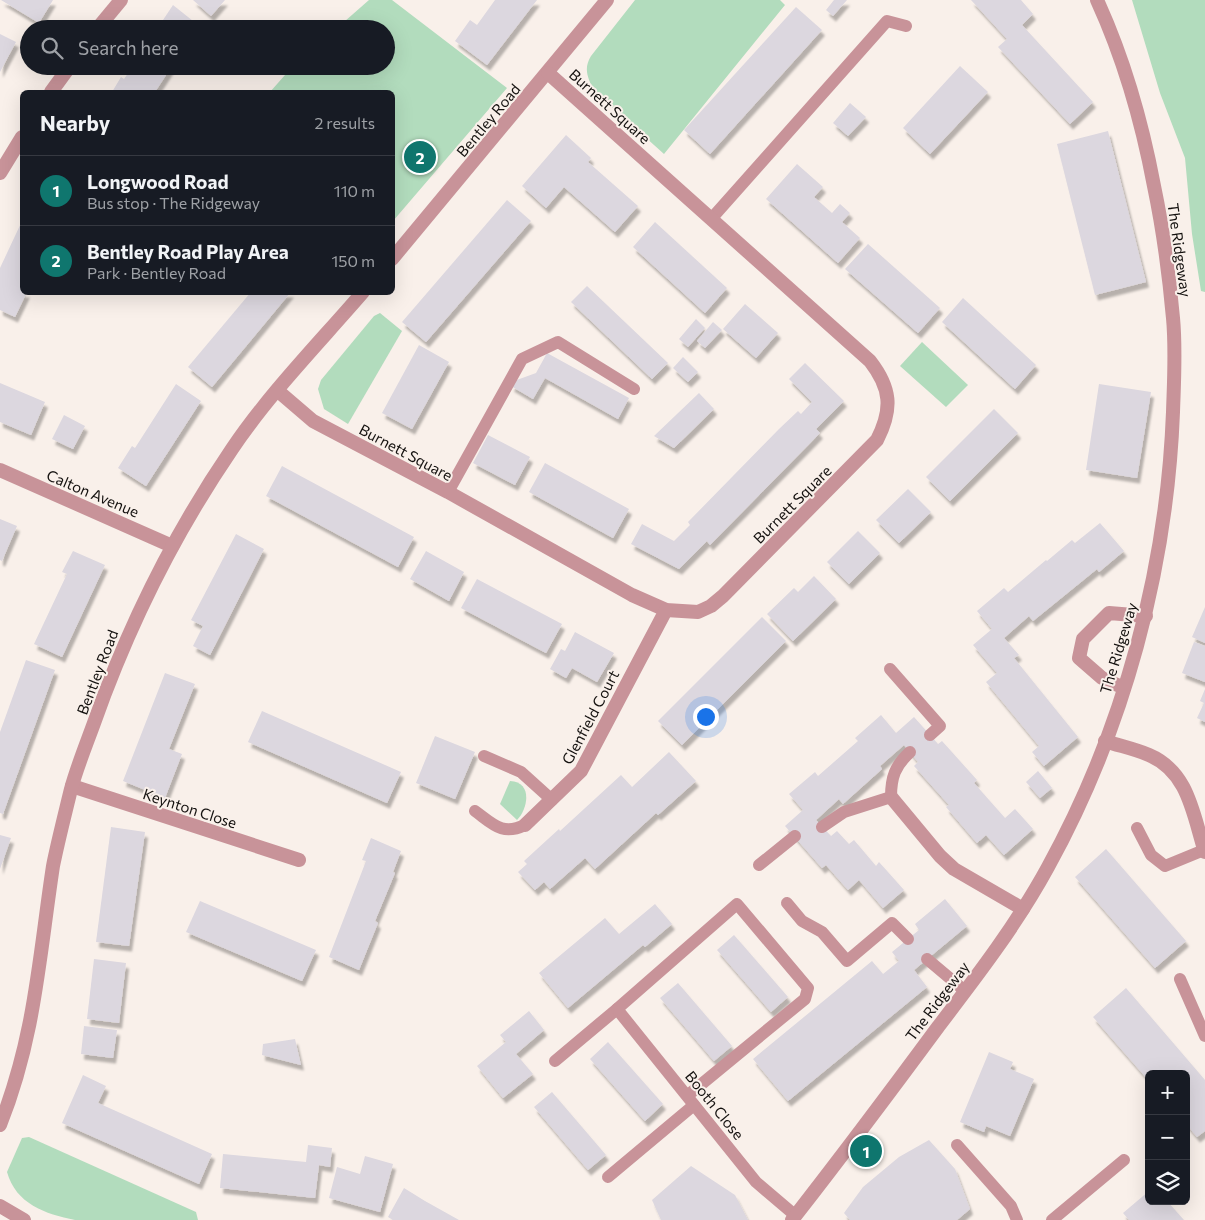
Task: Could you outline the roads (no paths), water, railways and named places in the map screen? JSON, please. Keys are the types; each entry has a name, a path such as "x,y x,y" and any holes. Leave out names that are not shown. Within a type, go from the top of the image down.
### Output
{"street":[{"path":"105,20 121,0"},
{"name":"Bentley Road","path":"395,255 607,0"},
{"name":"The Ridgeway","path":"794,1218 965,991 1023,909 1070,828 1124,688 1146,616 1160,552 1169,475 1174,370 1174,320 1161,221 1146,142 1124,69 1097,0"},
{"name":"Burnett Square","path":"278,391 313,421 448,492 632,595 666,610 698,612 711,606 877,440 885,424 888,405 886,387 870,361 548,73"},
{"path":"52,90 63,75"},
{"path":"0,173 20,140"},
{"name":"Bentley Road","path":"0,1125 26,1048 42,959 54,865 72,786 104,694 133,624 172,546 232,449 278,391 360,295"},
{"name":"Calton Avenue","path":"0,470 172,546"},
{"name":"Glenfield Court","path":"525,825 581,771 666,610"},
{"path":"1124,688 1102,678 1079,658 1083,639 1109,612 1146,616"},
{"path":"1105,741 1150,755 1165,764 1176,774 1186,788 1205,851"},
{"name":"Keynton Close","path":"72,786 299,860"},
{"path":"891,797 940,856 954,869 1023,909"},
{"path":"0,1206 24,1220"}],"lane":[{"path":"712,218 887,21 906,26"},
{"path":"448,492 522,359 558,342 634,389"},
{"path":"890,669 940,726 930,735"},
{"path":"822,827 844,812 891,797 891,780 894,772 910,752"},
{"path":"484,756 521,772 552,800"},
{"path":"475,812 505,830 514,830 525,825"},
{"path":"1137,828 1151,854 1165,866 1205,851"},
{"path":"760,866 795,836"},
{"path":"787,903 802,921 822,932 848,961 892,923 908,939"},
{"path":"555,1061 737,904 808,988 805,999 608,1176"},
{"path":"927,959 965,991"},
{"path":"1180,980 1205,1036"},
{"name":"Booth Close","path":"617,1009 756,1182 794,1218"},
{"path":"957,1145 1011,1206 1017,1220"},
{"path":"1052,1220 1124,1160"}],"place":[{"name":"Bentley Road Play Area","path":"420,157"},
{"name":"Longwood Road","path":"866,1151"}]}
